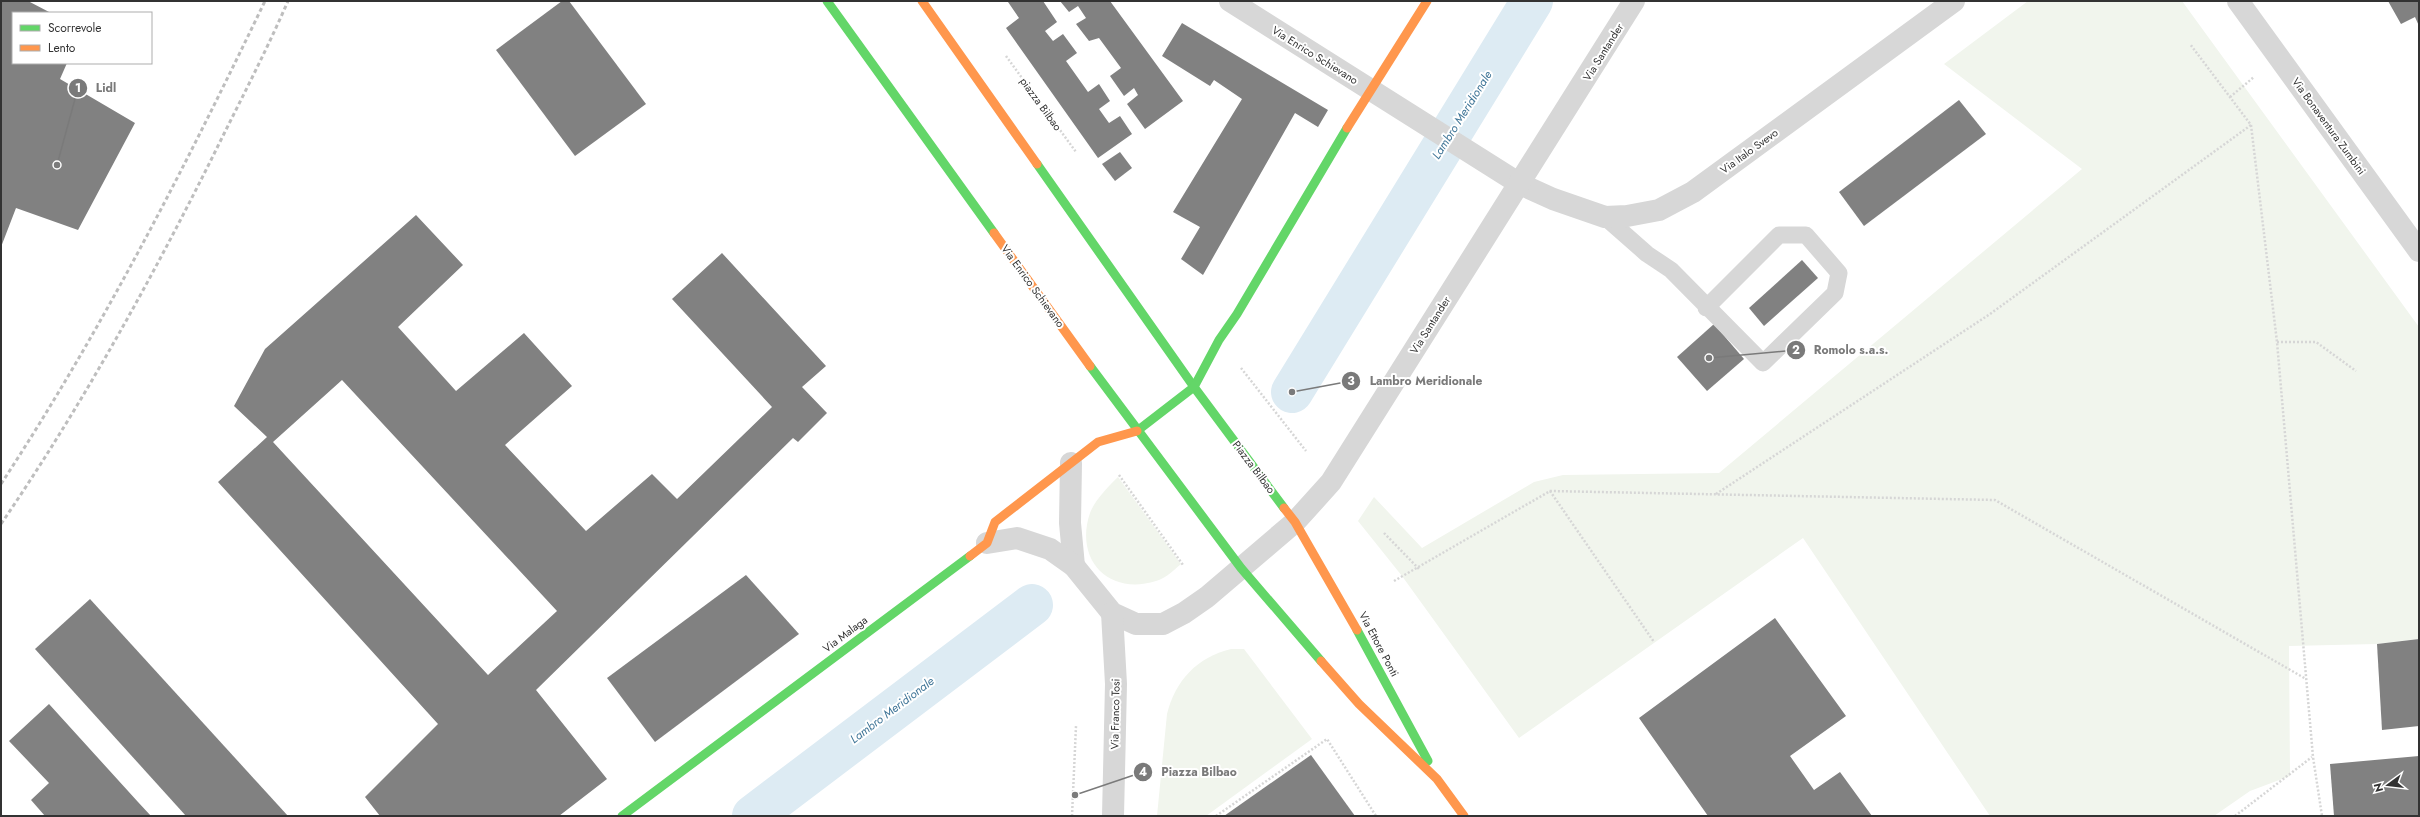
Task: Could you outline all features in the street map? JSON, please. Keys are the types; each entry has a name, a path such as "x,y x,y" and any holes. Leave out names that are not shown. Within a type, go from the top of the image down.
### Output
{"street":[{"name":"Via Enrico Schievano","path":"827,1 1137,431 1241,568"},
{"path":"922,1 1194,387"},
{"name":"Via Enrico Schievano","path":"1230,1 1520,184"},
{"path":"987,543 995,522 1098,442 1137,431 1194,387 1219,340 1237,314 1370,89 1427,1"},
{"name":"Via Santander","path":"1295,522 1331,482 1634,1"},
{"name":"Via Italo Svevo","path":"1520,184 1553,199 1605,217 1627,216 1659,210 1693,192 1954,1"},
{"name":"Via Bonaventura Zumbini","path":"2238,1 2419,251"},
{"name":"Piazza Bilbao","path":"1194,387 1295,522"},
{"path":"1072,463 1070,523 1074,566"},
{"path":"987,543 1017,538 1050,549 1074,566 1112,613 1136,624 1163,624 1184,613 1207,597 1295,522"},
{"name":"Via Ettore Ponti","path":"1295,522 1340,598 1437,779 1464,816"},
{"name":"Via Malaga","path":"622,816 987,543"},
{"name":"Via Ettore Ponti","path":"1241,568 1359,704 1437,779"},
{"name":"Via Franco Tosi","path":"1112,613 1116,684 1113,816"}],"lane":[{"path":"1605,217 1647,254 1671,270 1706,308 1763,363 1835,293 1839,273 1806,235 1780,235 1706,308"}],"path":[{"path":"2190,44 2251,125 2277,342 2313,757 2322,816"},
{"name":"piazza Bilbao","path":"1006,56 1076,152"},
{"path":"2230,97 2254,77"},
{"path":"1715,495 1990,314 2251,125"},
{"path":"2277,342 2316,342 2356,371"},
{"path":"1240,367 1306,450"},
{"path":"1119,475 1184,565"},
{"path":"1394,581 1419,569 1550,491 1995,500 2306,679"},
{"path":"1550,491 1654,642"},
{"path":"1384,532 1419,569"},
{"path":"1072,816 1076,726"},
{"path":"1216,816 1327,739 1376,816"},
{"path":"2235,816 2313,757"}],"shaded area":[{"path":"2028,1 2182,1 2419,327 2419,639 2377,644 2289,646 2290,776 2250,791 2214,816 1990,816 1803,538 1519,738 1402,576 1358,521 1374,497 1422,548 1534,482 1563,475 1719,473 2082,169 1944,64"},
{"path":"1118,477 1181,564 1170,574 1160,580 1139,584 1124,583 1110,578 1099,570 1091,559 1087,546 1086,530 1090,513 1098,499"},
{"path":"1231,649 1244,649 1312,739 1206,816 1157,816 1167,714 1171,702 1182,681 1198,664 1219,653"}],"building":[{"path":"1,1 28,1 49,12 12,12 12,64 67,64 60,79 135,123 78,230 16,208 1,247"},
{"path":"562,1 569,1 646,104 575,156 496,50"},
{"path":"1043,1 1057,22 1045,31 1053,41 1063,34 1077,53 1066,61 1088,92 1099,84 1110,101 1099,109 1109,123 1120,116 1132,134 1098,158 1006,28 1019,18 1008,2"},
{"path":"1060,1 1110,1 1183,101 1145,129 1127,104 1138,95 1134,88 1124,96 1110,76 1121,68 1099,38 1089,41 1076,24 1086,18 1078,6 1069,12"},
{"path":"2388,1 2419,1 2419,26 2415,17 2401,24"},
{"path":"1182,23 1328,110 1318,127 1295,113 1203,275 1181,259 1200,227 1173,212 1242,99 1214,80 1210,86 1162,56"},
{"path":"1959,100 1986,134 1864,226 1839,192"},
{"path":"1120,152 1132,168 1115,181 1102,164"},
{"path":"416,215 463,265 398,327 456,391 524,333 572,386 505,445 586,531 652,474 677,499 772,407 672,299 722,253 826,366 802,387 827,413 798,442 793,438 536,690 607,779 559,816 380,816 365,797 438,724 218,482 267,437 234,406 265,349","holes":["342,380 557,611 488,675 273,442"]},
{"path":"1802,260 1818,278 1764,326 1749,308"},
{"path":"1714,324 1744,359 1707,391 1677,357"},
{"path":"746,575 799,634 655,742 607,678"},
{"path":"90,599 288,816 186,816 35,649"},
{"path":"1775,618 1846,716 1790,756 1814,790 1840,772 1872,816 1708,816 1639,718"},
{"path":"2419,639 2419,726 2382,730 2377,644"},
{"path":"49,704 151,816 45,816 31,800 49,783 9,741"},
{"path":"1311,755 1355,816 1224,816"},
{"path":"2419,756 2419,816 2334,816 2330,764"}],"waterway":[{"name":"Lambro Meridionale","path":"1292,392 1532,1"},
{"name":"Lambro Meridionale","path":"753,816 1032,605"}],"railway":[{"path":"1,484 74,367 141,247 204,125 265,1"},
{"path":"1,524 87,389 165,250 261,60 288,1"}],"traffic: fast":[{"path":"827,1 994,233"},
{"path":"1137,431 1194,387 1219,340 1237,314 1347,128"},
{"path":"1037,164 1194,387 1284,508"},
{"path":"1090,366 1241,568 1321,661"},
{"path":"622,816 970,556"},
{"path":"1357,630 1428,761"}],"traffic: slow":[{"path":"922,1 1037,164"},
{"path":"1347,128 1427,1"},
{"path":"994,233 1090,366"},
{"path":"970,556 987,543 995,522 1098,442 1137,431"},
{"path":"1284,508 1295,522 1357,630"},
{"path":"1321,661 1359,704 1437,779 1464,816"}],"place":[{"name":"Lidl","path":"57,165"},
{"name":"Romolo s.a.s.","path":"1709,358"},
{"name":"Lambro Meridionale","path":"1292,392"},
{"name":"Piazza Bilbao","path":"1075,795"}]}
